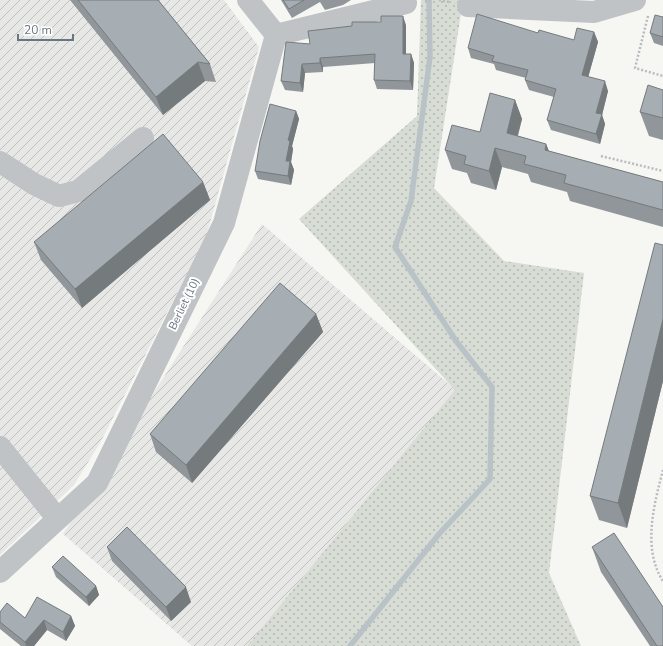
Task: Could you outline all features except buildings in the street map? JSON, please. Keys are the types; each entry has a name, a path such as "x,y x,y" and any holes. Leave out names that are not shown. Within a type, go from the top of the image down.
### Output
{"street":[{"path":"248,0 276,35 398,3"},
{"path":"468,6 594,12 642,8"},
{"name":"Berliet (10)","path":"0,572 96,483 224,223 276,35"},
{"path":"0,162 34,184 59,196 78,191 143,138"},
{"path":"0,447 57,518"}],"path":[{"path":"642,8 635,68 663,76"},
{"path":"601,156 663,171"},
{"path":"663,470 654,506 651,534 657,573 663,581"}],"shaded area":[{"path":"0,0 224,0 259,47 206,237 100,443 74,485 0,555"},
{"path":"421,0 463,0 434,188 504,261 584,273 549,573 581,646 247,646 455,390 299,219 417,116"},
{"path":"262,224 456,390 247,646 192,646 63,534"}],"waterway":[{"path":"350,646 439,534 490,479 492,387 456,341 395,247 411,201 430,57 429,0"}]}
